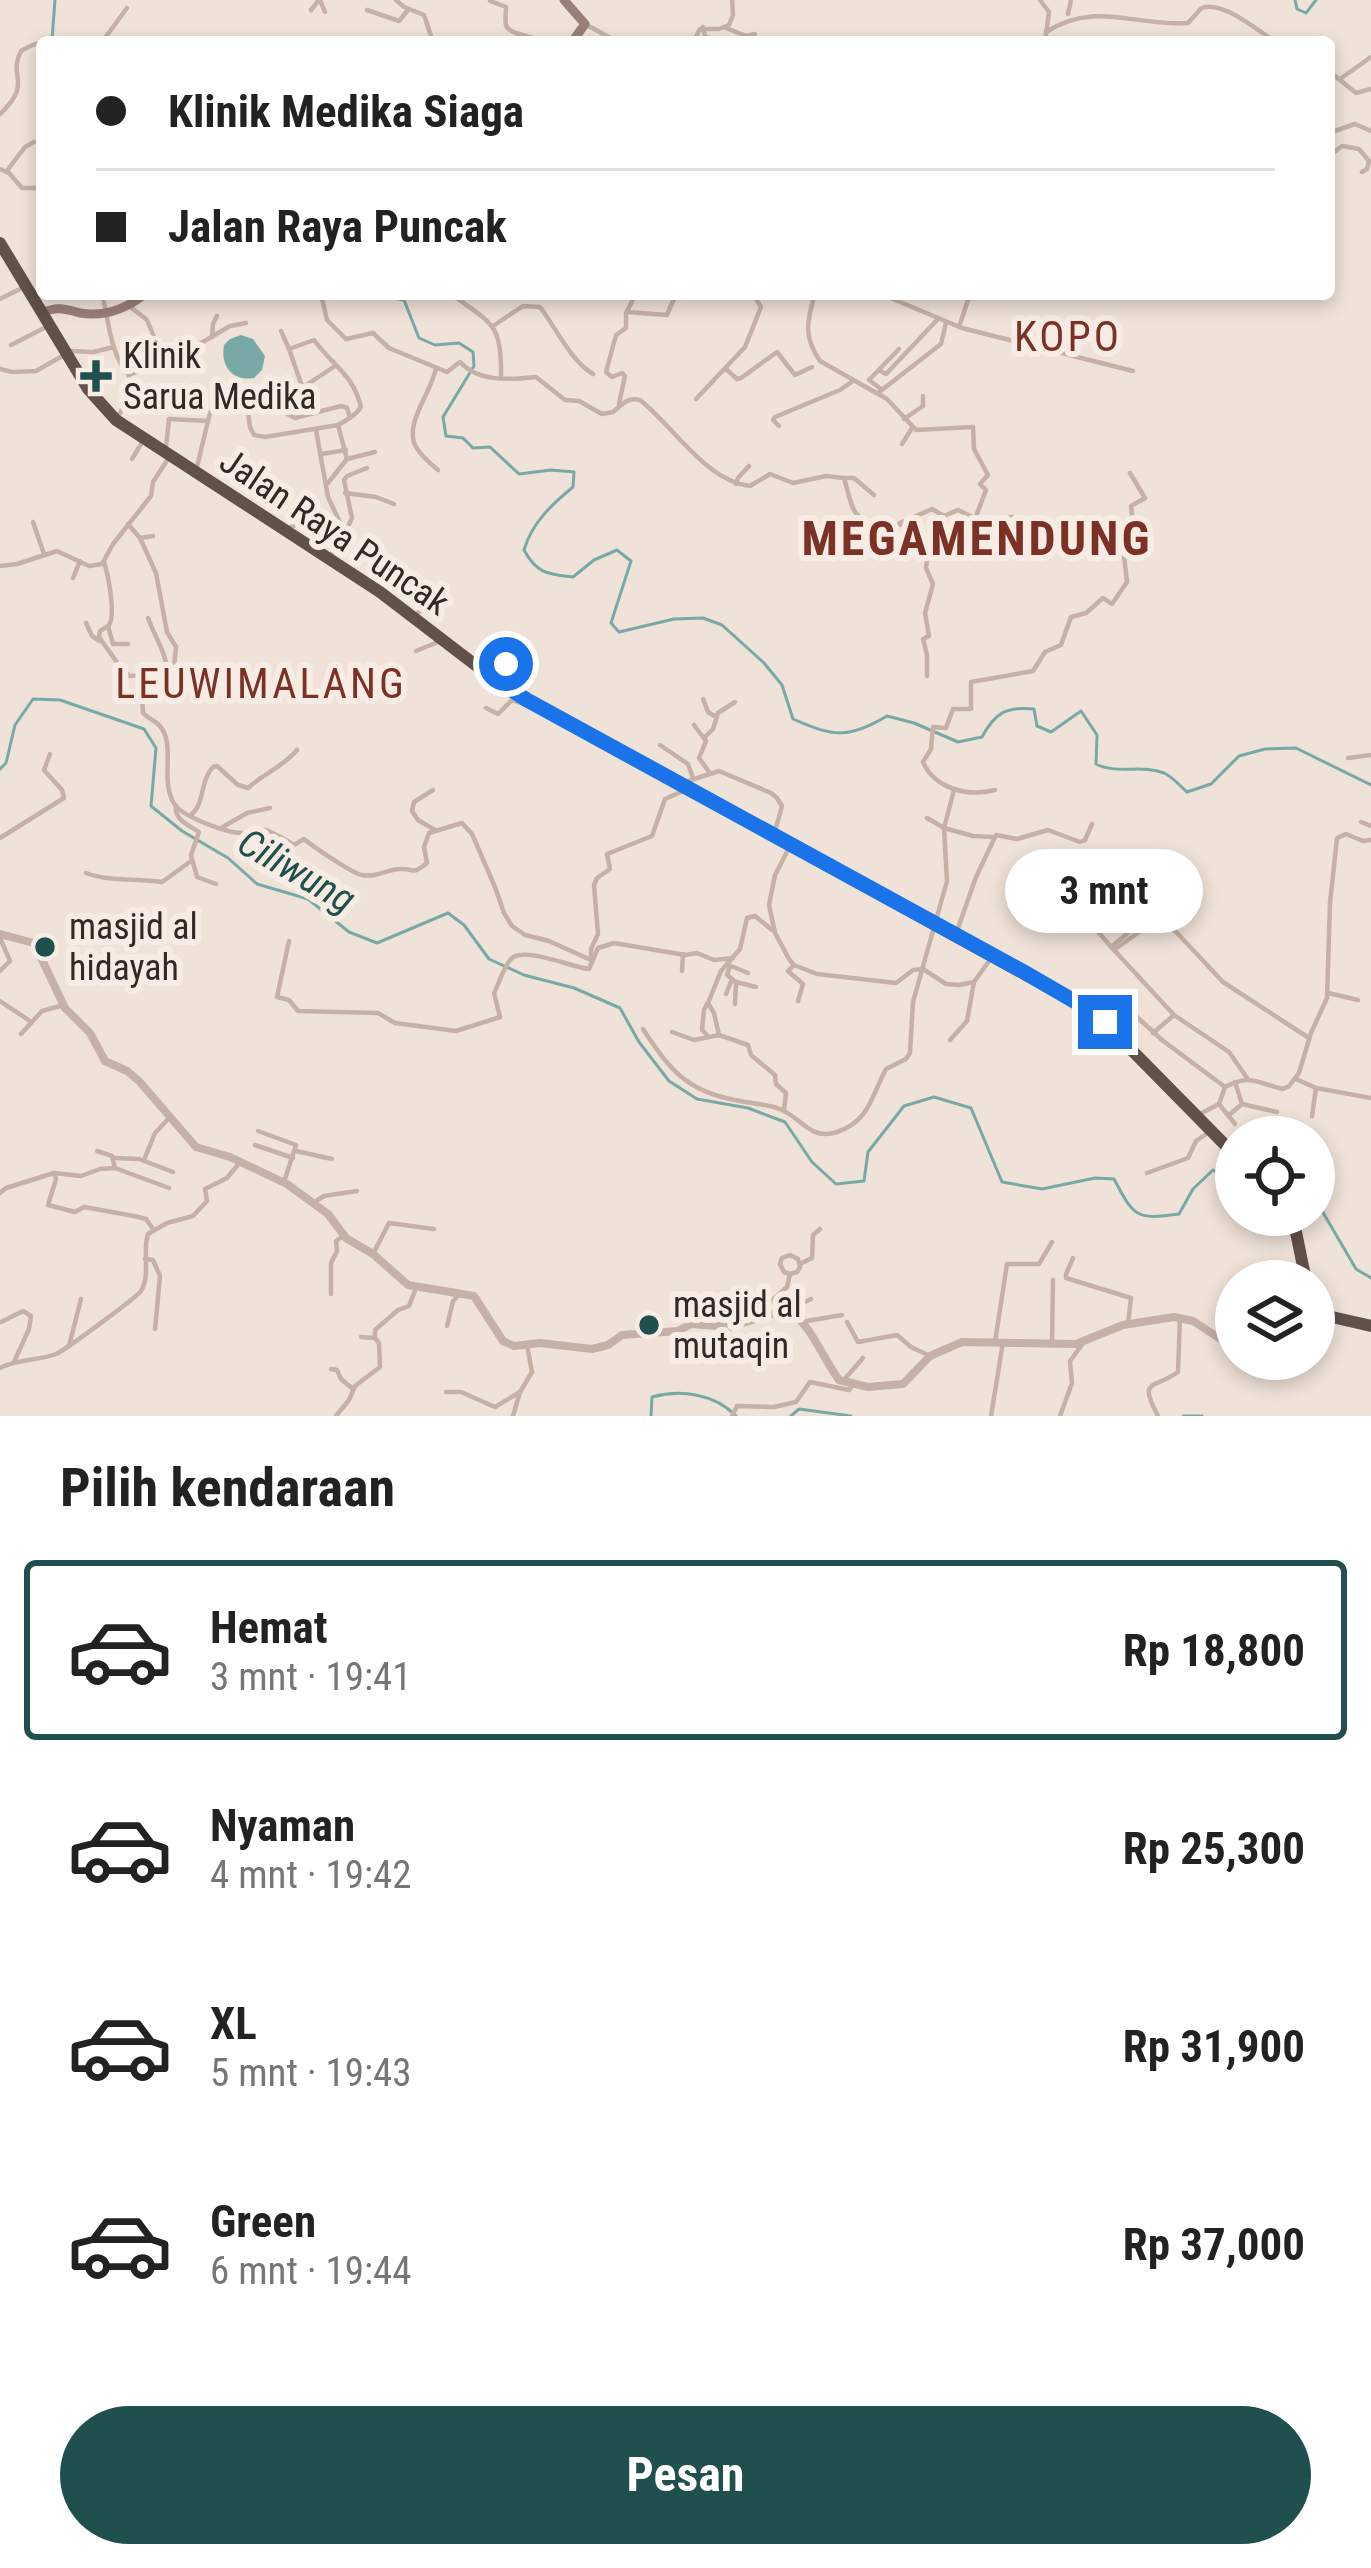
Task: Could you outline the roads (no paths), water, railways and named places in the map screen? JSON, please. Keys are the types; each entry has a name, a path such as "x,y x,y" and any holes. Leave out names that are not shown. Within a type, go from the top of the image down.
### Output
{"highway":[{"name":"Jalan Raya Puncak","path":"0,243 67,354 116,420 329,558 527,700 1086,1008 1215,1137"},
{"path":"1335,1318 1371,1326"}],"main road":[{"path":"564,0 585,24 576,36"},
{"path":"42,313 62,308 106,313 132,300"}],"street":[{"path":"311,10 320,0 325,12"},
{"path":"396,0 424,15 431,36"},
{"path":"725,28 732,18 732,0"},
{"path":"1040,0 1049,12 1046,36"},
{"path":"1068,14 1071,0"},
{"path":"490,1 506,7 506,28 516,36"},
{"path":"106,36 127,8"},
{"path":"1046,32 1068,14 1092,8"},
{"path":"1124,10 1184,24 1200,8 1220,8 1267,36"},
{"path":"367,10 400,21 408,10"},
{"path":"585,24 607,36"},
{"path":"703,27 706,36"},
{"path":"696,36 703,27 725,28 740,36"},
{"path":"751,36 755,34"},
{"path":"0,114 19,89 18,54 36,45"},
{"path":"1340,79 1371,57"},
{"path":"1335,76 1356,93 1371,89"},
{"path":"1335,132 1355,124 1371,130"},
{"path":"34,142 3,170 22,188 36,188"},
{"path":"1335,151 1342,146 1357,148 1369,159 1362,172"},
{"path":"0,299 26,286"},
{"path":"103,300 114,347 129,376 129,396 116,420"},
{"path":"137,300 164,361"},
{"path":"322,300 327,320 346,339 371,332 389,348 448,372 461,362 483,379 538,378 565,400 579,401 602,414 614,412 620,404 625,375 612,377 606,372 616,335 625,328 633,300"},
{"path":"460,300 493,326 500,339 501,376"},
{"path":"628,312 667,315 673,300"},
{"path":"697,399 745,347 761,305 757,300"},
{"path":"813,300 806,324 815,354 853,381 880,391"},
{"path":"895,300 959,327 1132,371"},
{"path":"959,327 968,300"},
{"path":"493,326 523,306 539,307 578,364 593,374"},
{"path":"212,337 217,316"},
{"path":"880,391 941,344 942,321"},
{"path":"891,362 942,321"},
{"path":"129,376 230,326 246,323"},
{"path":"11,345 50,326"},
{"path":"281,331 302,386"},
{"path":"289,349 314,340 348,375 361,409 350,418 338,425 255,436 249,411 261,402 298,418 344,406 350,418"},
{"path":"0,369 36,371 67,354 114,347"},
{"path":"898,349 885,374 880,370 868,381 912,428 973,427 974,449 988,475 980,483 986,490 975,519"},
{"path":"725,369 741,378 778,352 795,375 812,367"},
{"path":"275,406 337,364"},
{"path":"436,368 413,438 438,470"},
{"path":"779,426 775,417 853,381"},
{"path":"196,472 213,390"},
{"path":"904,419 923,406 923,396"},
{"path":"620,404 640,400 724,479 750,486 771,474 793,483 826,476 854,478 874,495"},
{"path":"128,524 156,573 167,632 176,646 175,667 141,676 127,674 104,641 112,612 104,561 108,550 128,524 152,496 153,482 168,454 169,419 208,421"},
{"path":"338,425 347,458"},
{"path":"902,444 912,428"},
{"path":"316,429 326,486 343,537"},
{"path":"132,459 144,439"},
{"path":"320,455 346,450"},
{"path":"326,486 347,458 375,452"},
{"path":"737,482 749,466"},
{"path":"329,558 352,515 346,476 367,468"},
{"path":"995,790 979,793 944,786 925,769 933,727 946,728 952,710 970,709 971,682 1034,670 1045,652 1061,645 1069,618 1086,613 1103,598 1112,604 1126,582 1124,556 1133,523 1131,506 1145,498 1130,473"},
{"path":"844,478 849,503 865,523 879,530 932,509 944,516 958,509 985,522 1012,517"},
{"path":"345,493 394,505"},
{"path":"285,530 308,520 343,537"},
{"path":"33,522 44,554"},
{"path":"899,524 920,532 929,548 926,566 933,586 925,612 929,636 923,639 927,676"},
{"path":"140,538 154,536"},
{"path":"0,566 59,551 92,567 104,561"},
{"path":"73,578 80,561"},
{"path":"413,617 434,596"},
{"path":"148,618 168,670"},
{"path":"86,623 92,636 115,645 128,644"},
{"path":"416,651 442,639"},
{"path":"493,678 522,652"},
{"path":"152,668 168,670"},
{"path":"141,676 143,713 159,725 166,739 166,776 180,818 199,832 191,861 199,878 216,884"},
{"path":"704,699 708,712 716,717"},
{"path":"486,708 499,714 511,700 523,705 527,700"},
{"path":"704,738 716,717 735,702"},
{"path":"694,725 706,742 700,759 710,772"},
{"path":"660,745 688,764 686,784"},
{"path":"190,815 199,807 204,778 211,768 217,766 248,788 297,750"},
{"path":"0,838 64,797 44,770 50,754"},
{"path":"1348,758 1371,755"},
{"path":"289,941 277,997 289,1000 300,1012 378,1013 395,1023 458,1031 500,1017 494,993 510,961 520,955 590,969 598,934 594,884 610,870 608,854 652,835 666,798 686,784 719,771 777,798 782,812 773,836"},
{"path":"643,1029 668,1067 682,1079 728,1099 784,1111 810,1131 822,1134 840,1131 864,1117 886,1069 910,1053 911,1008 948,875 944,828 954,789"},
{"path":"433,790 412,807 413,815 435,830"},
{"path":"176,806 221,828 244,833 263,829 294,845 304,839 362,875 422,868 427,863 424,844 429,833 459,823 467,826 506,917 517,931 592,959"},
{"path":"221,828 242,815 270,808"},
{"path":"926,818 973,836 999,834 1017,839 1048,830 1080,842 1091,824"},
{"path":"1361,822 1371,826"},
{"path":"1195,1116 1219,1104 1225,1087 1234,1082 1247,1078 1283,1089 1296,1079 1328,993 1336,838 1346,834 1371,840"},
{"path":"955,936 993,837"},
{"path":"775,933 769,910 771,888 790,845"},
{"path":"86,873 114,880 162,882 191,861"},
{"path":"1129,906 1145,927"},
{"path":"1150,906 1225,984 1309,1038"},
{"path":"1113,949 1128,933 1108,913 1094,927 1113,949 1174,1015 1227,1050 1247,1078"},
{"path":"709,1037 701,1025 704,1007 740,949 750,915 775,933 794,964 820,975 900,982 914,969 923,968 950,985 974,982"},
{"path":"1113,949 1161,918"},
{"path":"0,936 10,961 0,971"},
{"path":"0,936 35,944 64,1005 90,1033 105,1061 135,1077 198,1148 241,1161 284,1182 404,1282 477,1299 504,1342 592,1349 608,1346 622,1335 678,1331 691,1324 730,1327 811,1299"},
{"path":"592,959 598,948 614,943 696,953 714,960 734,958"},
{"path":"682,954 682,971"},
{"path":"950,1040 969,1017 974,982 992,956"},
{"path":"794,964 788,971 803,984 798,1001"},
{"path":"729,965 748,973"},
{"path":"729,965 728,975 734,981 756,987"},
{"path":"726,994 734,981"},
{"path":"734,981 735,1004"},
{"path":"1328,993 1358,1000"},
{"path":"0,1001 30,1022"},
{"path":"708,1003 719,1035"},
{"path":"1105,1022 1122,1004 1225,1087"},
{"path":"21,1034 42,1011 64,1005"},
{"path":"1153,1033 1174,1015"},
{"path":"672,1032 696,1041 719,1035 748,1045 751,1055 773,1073 787,1095 784,1111"},
{"path":"1296,1079 1316,1088 1371,1098"},
{"path":"1234,1082 1242,1104"},
{"path":"1312,1116 1316,1088"},
{"path":"1219,1104 1229,1115 1242,1104"},
{"path":"1242,1104 1277,1112"},
{"path":"144,1160 155,1133 170,1117"},
{"path":"284,1182 294,1154 294,1143 260,1132 256,1146 294,1154 332,1159"},
{"path":"1147,1173 1188,1158 1196,1141 1210,1132"},
{"path":"97,1151 114,1158 144,1160 173,1172"},
{"path":"114,1158 115,1168"},
{"path":"0,1368 50,1356 69,1346 139,1294 145,1278 146,1241 153,1229 195,1216 207,1201 204,1190 227,1178 241,1161"},
{"path":"0,1193 55,1172 81,1176 115,1168 169,1188"},
{"path":"55,1172 47,1205 134,1216 149,1221 153,1229"},
{"path":"313,1203 324,1196 356,1191"},
{"path":"373,1254 388,1222 434,1229"},
{"path":"790,1274 812,1258 813,1234 820,1229"},
{"path":"331,1294 331,1263 338,1251 336,1241 344,1236"},
{"path":"992,1416 1007,1264 1039,1264 1052,1242"},
{"path":"790,1274 781,1267 784,1256 793,1255 800,1264"},
{"path":"1073,1258 1066,1278 1131,1298 1128,1324"},
{"path":"145,1259 153,1260 160,1274 155,1329"},
{"path":"767,1313 769,1303 787,1287 790,1274"},
{"path":"1052,1343 1053,1280"},
{"path":"375,1338 377,1328 411,1304 416,1288"},
{"path":"447,1326 453,1301 462,1292"},
{"path":"69,1346 81,1299"},
{"path":"1,1322 25,1310 31,1317 14,1363"},
{"path":"732,1416 736,1406 794,1403 810,1382 849,1390 789,1310"},
{"path":"1158,1416 1148,1390 1154,1382 1178,1372 1180,1317"},
{"path":"847,1384 898,1386 930,1356 959,1342 1084,1342 1128,1324 1180,1317 1215,1335"},
{"path":"801,1322 845,1319 858,1342 897,1335 930,1356"},
{"path":"336,1416 353,1389 380,1366 379,1342 361,1337"},
{"path":"1061,1416 1072,1383 1070,1361 1084,1342"},
{"path":"513,1416 532,1370 526,1345"},
{"path":"847,1384 862,1358"},
{"path":"331,1369 353,1389"},
{"path":"446,1392 461,1392 496,1407 520,1392"}],"water":[{"path":"241,335 253,339 265,356 254,378 234,375 224,359 224,345"}],"waterway":[{"path":"52,36 55,0"},
{"path":"1295,0 1297,9 1306,13 1316,0"},
{"path":"404,300 419,338 435,345 459,343 473,352 474,366 443,417 446,436 463,438 473,448 490,447 519,474 574,472 573,487 543,515 524,550 544,571 573,577 617,550 631,561 611,623 619,632 674,619 703,618 722,625 782,685 793,719 830,732 862,729 887,716 958,742 982,737 1009,710 1034,709 1037,726 1051,732 1081,711 1097,735 1096,764 1164,773 1187,792 1211,784 1239,756 1265,749 1296,748 1371,785"},
{"name":"Ciliwung","path":"0,769 6,763 15,725 33,699 60,700 144,729 156,748 151,806 228,858 257,884 308,899 349,932 377,943 448,913 464,925 489,959 620,1008 669,1081 697,1099 748,1108 785,1122 812,1162 836,1184 864,1181 868,1152 904,1106 934,1097 971,1108 1002,1182 1042,1189 1095,1178 1114,1179 1132,1208 1154,1216 1179,1214 1193,1189 1215,1171"},
{"name":"Ciliwung","path":"1335,1233 1356,1269 1371,1278"},
{"path":"651,1416 652,1397 674,1394 708,1398 736,1416"},
{"path":"791,1416 799,1409 851,1416"},
{"path":"1183,1416 1202,1416"}],"place":[{"name":"Klinik Sarua Medika","path":"96,376"},
{"name":"masjid al hidayah","path":"45,947"},
{"name":"masjid al mutaqin","path":"649,1325"}],"district":[{"name":"KOPO","path":"1068,336"},
{"name":"MEGAMENDUNG","path":"977,538"},
{"name":"LEUWIMALANG","path":"261,683"}]}
